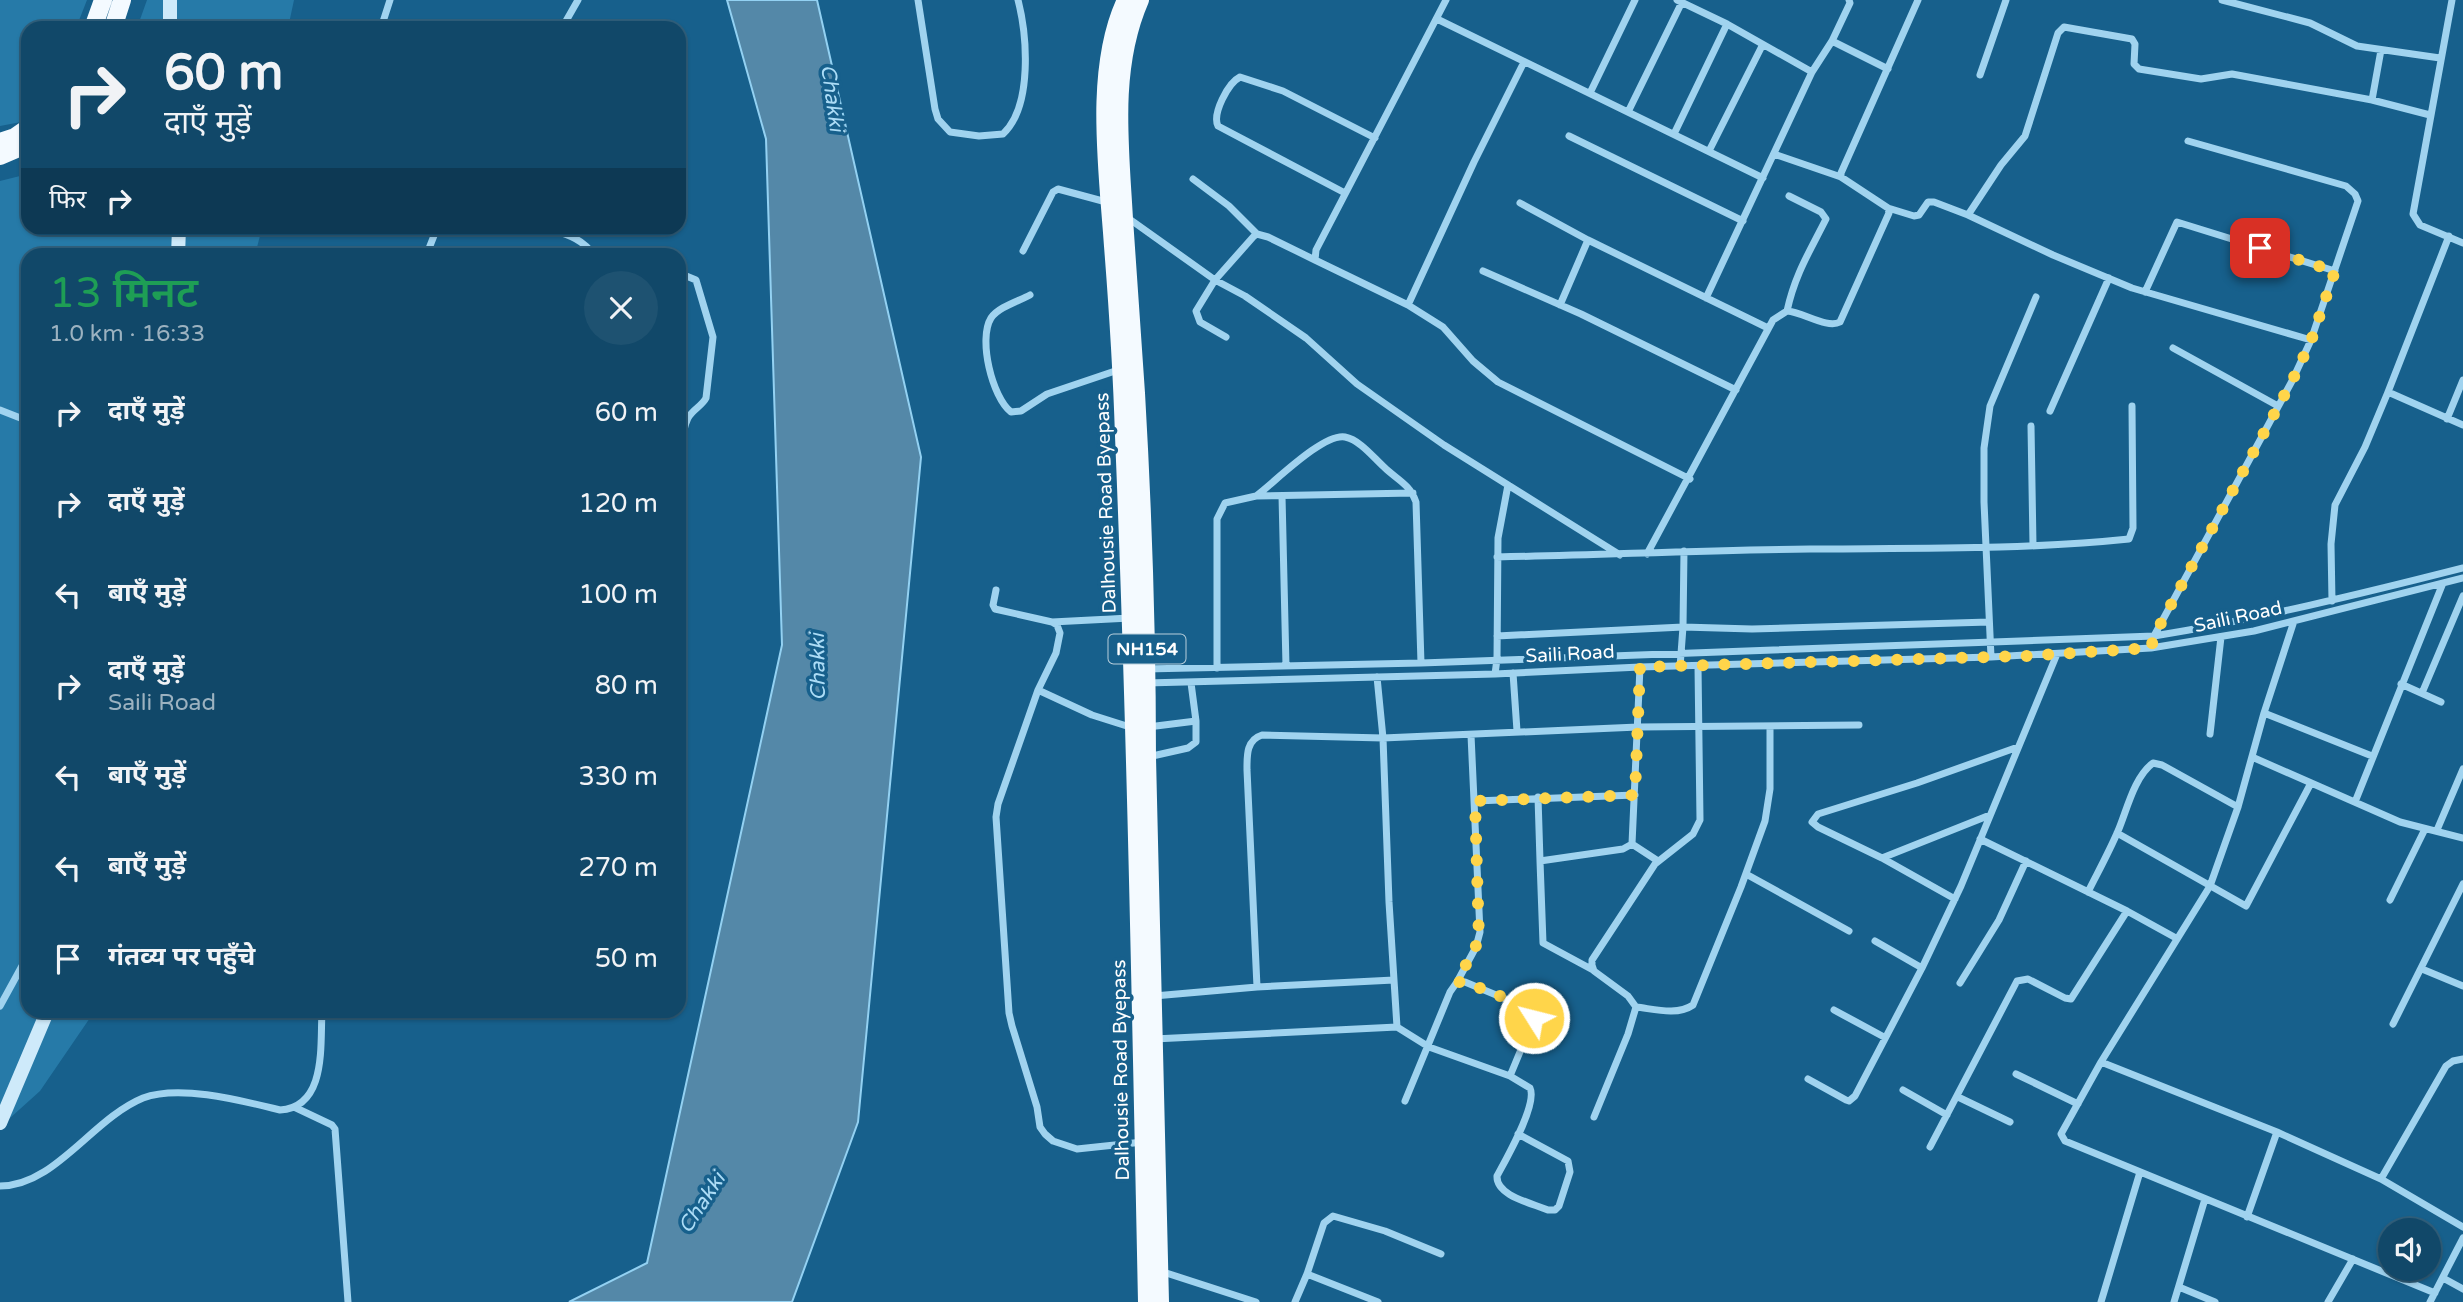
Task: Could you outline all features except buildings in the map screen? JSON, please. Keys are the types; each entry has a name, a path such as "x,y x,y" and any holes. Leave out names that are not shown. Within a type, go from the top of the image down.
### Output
{"highway":[{"path":"96,21 103,0"},
{"path":"115,21 122,0"},
{"name":"Dalhousie Road Byepass","path":"1126,0 1114,37 1105,83 1122,369 1131,618 1140,677 1143,1142 1147,1302"},
{"name":"NH154","path":"1140,0 1132,18 1122,63 1119,115 1136,395 1140,677"},
{"path":"0,142 21,132"},
{"path":"0,156 21,147"},
{"name":"NH154","path":"1140,728 1147,758 1160,1302"}],"main road":[{"path":"170,0 170,21"},
{"path":"0,1123 44,1018"}],"street":[{"path":"383,21 390,0"},
{"path":"566,21 578,0"},
{"path":"918,0 935,109 939,119 950,132 979,136 1003,134 1011,125 1021,99 1024,62 1018,0"},
{"path":"1315,260 1316,250 1446,0"},
{"path":"1590,93 1635,0"},
{"path":"1706,298 1812,72 1832,41 1849,0"},
{"path":"1841,177 1918,0"},
{"path":"1980,75 2006,0"},
{"path":"2222,0 2310,23 2357,46 2440,58"},
{"path":"2452,0 2413,214 2420,225 2463,243"},
{"path":"1628,112 1679,1 1727,24 1812,72"},
{"path":"1437,19 1763,178"},
{"path":"1674,134 1727,24"},
{"path":"1968,215 2001,165 2025,136 2058,33 2064,27 2132,39 2135,44 2134,64 2139,69 2201,79 2232,75 2372,100 2430,115"},
{"path":"1832,41 1888,69"},
{"path":"1709,151 1762,46"},
{"path":"2372,100 2381,50"},
{"path":"1408,305 1524,62"},
{"path":"1345,193 1218,126 1216,116 1231,85 1240,77 1283,91 1375,138"},
{"path":"1569,136 1743,221"},
{"path":"2151,648 2154,636 2311,341 2358,201 2352,190 2346,186 2188,141"},
{"path":"1774,154 1841,177 1888,208 1914,216 1930,201 2145,292 2311,341"},
{"path":"1193,179 1229,206 1257,234 1268,236 1408,305 1443,327 1473,361 1497,382 1690,479"},
{"path":"1023,251 1053,191 1058,189 1111,203"},
{"path":"1787,311 1804,258 1826,219 1821,212 1789,196"},
{"path":"1520,203 1588,240 1768,328"},
{"path":"1647,554 1690,479 1768,328 1776,317 1787,311 1802,313 1833,325 1840,322 1889,213 1888,208"},
{"path":"1124,216 1215,280 1245,296 1306,338 1357,384 1410,421 1620,555"},
{"path":"2145,292 2177,222 2335,271"},
{"path":"1226,337 1197,318 1196,311 1215,280 1257,234"},
{"path":"568,235 589,248"},
{"path":"2332,601 2331,544 2335,505 2365,447 2388,393 2449,236"},
{"path":"1560,304 1588,240"},
{"path":"1483,271 1560,304 1736,390"},
{"path":"686,276 696,280 713,337 706,398 704,403 691,413 686,427"},
{"path":"2050,411 2109,278"},
{"path":"1030,295 995,314 989,324 989,365 995,386 1006,408 1011,412 1021,411 1046,394 1122,369"},
{"path":"1991,657 1984,489 1987,422 1990,406 2036,298"},
{"path":"2173,348 2278,406"},
{"path":"2447,419 2463,380"},
{"path":"2388,393 2463,425"},
{"path":"1497,557 1684,551 1986,548 2129,538 2132,535 2132,406"},
{"path":"0,410 21,418"},
{"path":"2031,426 2033,545"},
{"path":"1256,496 1308,454 1338,437 1353,440 1409,487 1416,502 1421,663"},
{"path":"1495,674 1498,538 1508,485"},
{"path":"1217,667 1217,519 1224,503 1256,496 1413,493"},
{"path":"1282,496 1286,666"},
{"path":"1680,667 1684,551"},
{"path":"1140,677 1217,667 1421,663 2154,636 2216,626 2332,601 2463,568"},
{"name":"Saili Road","path":"1140,677 1191,683 1991,657 2151,648 2221,637 2294,621 2463,578"},
{"path":"2355,802 2443,583"},
{"path":"996,590 993,605 995,609 1052,622 1131,618"},
{"path":"2422,693 2463,596"},
{"path":"2294,621 2264,713 2238,807 2210,886 2101,1062 2063,1129 2062,1138 2435,1293"},
{"path":"1052,622 1057,625 1059,640 1056,653 1038,690 1003,785 996,817 1009,1013 1037,1107 1040,1127 1045,1135 1053,1141 1077,1149 1143,1142"},
{"path":"1497,636 1683,627 1752,629 1989,622"},
{"path":"2210,734 2221,637"},
{"path":"1808,1079 1849,1101 1855,1096 1955,899 2057,654"},
{"path":"1594,971 1592,965 1595,954 1658,861 1693,834 1700,820 1698,666"},
{"path":"1541,861 1629,848 1632,844 1640,667"},
{"path":"1513,673 1517,732"},
{"path":"1377,677 1383,738 1397,1027"},
{"path":"1147,758 1193,746 1197,736 1191,683"},
{"path":"2401,684 2441,702"},
{"path":"1038,690 1092,715 1140,728 1196,721"},
{"path":"2264,713 2372,756"},
{"path":"1257,987 1247,770 1251,741 1262,735 1383,738 1638,727 1859,725"},
{"path":"1538,797 1543,943 1594,971 1628,996 1636,1007 1667,1011 1689,1008 1693,1005 1746,874 1769,807 1770,726"},
{"path":"1405,1101 1450,992 1479,940 1471,735"},
{"path":"1955,899 1882,858 1818,827 1812,822 1814,817 2018,747"},
{"path":"2252,757 2400,822 2463,838"},
{"path":"2088,892 2140,779 2153,763 2162,765 2238,807"},
{"path":"2437,831 2463,769"},
{"path":"2117,833 2246,906 2311,783"},
{"path":"1475,801 1635,795"},
{"path":"1882,858 1991,814"},
{"path":"2390,900 2425,829"},
{"path":"1980,839 2176,938"},
{"path":"1632,844 1658,861"},
{"path":"1960,983 1999,920 2026,861"},
{"path":"1746,874 1849,931"},
{"path":"2393,1024 2463,884"},
{"path":"1930,1147 2017,981 2028,979 2065,999 2071,999 2127,911"},
{"path":"1875,941 1922,968"},
{"path":"0,1006 21,968"},
{"path":"2422,969 2463,986"},
{"path":"1154,996 1257,987 1394,981"},
{"path":"1457,982 1465,982 1532,1010 1534,1018 1510,1076"},
{"path":"1594,1117 1628,1034 1636,1007"},
{"path":"1834,1010 1884,1037"},
{"path":"0,1186 27,1182 51,1168 101,1124 145,1098 157,1095 217,1095 280,1110 294,1107 308,1096 315,1085 320,1063 322,1018"},
{"path":"1154,1039 1397,1027 1429,1047 1510,1076 1532,1091 1533,1098 1497,1176 1498,1186 1548,1210 1555,1210 1559,1206 1570,1172 1568,1161 1518,1134"},
{"path":"2381,1179 2446,1066 2463,1059"},
{"path":"2101,1062 2277,1132 2381,1179 2463,1227"},
{"path":"2015,1074 2078,1104"},
{"path":"1903,1090 1947,1115"},
{"path":"1958,1097 2010,1122"},
{"path":"294,1107 332,1125 335,1129 348,1302"},
{"path":"2247,1216 2277,1132"},
{"path":"2101,1302 2140,1172"},
{"path":"2174,1302 2205,1199"},
{"path":"1295,1302 1324,1223 1333,1216 1385,1231 1441,1254"},
{"path":"2430,1302 2463,1238"},
{"path":"2328,1302 2353,1259"},
{"path":"1159,1270 1256,1302"},
{"path":"1307,1274 1378,1302"},
{"path":"2443,1278 2463,1289"},
{"path":"2179,1287 2215,1302"}],"shaded area":[{"path":"0,0 87,0 79,21 21,21 21,122 0,126"},
{"path":"147,0 294,0 290,21 140,21"},
{"path":"21,176 21,235 260,235 257,248 21,248 21,1018 90,1018 40,1091 0,1127 0,181"}],"water":[{"name":"Chakki","path":"727,0 817,0 921,457 858,1122 792,1302 569,1302 647,1263 782,645 766,139"}],"route":[{"path":"1534,1018 1532,1010 1527,1007 1465,982 1457,982 1479,940 1475,801 1635,795 1640,667 2025,656 2151,648 2154,636 2292,381 2311,341 2335,271 2260,248"}]}
